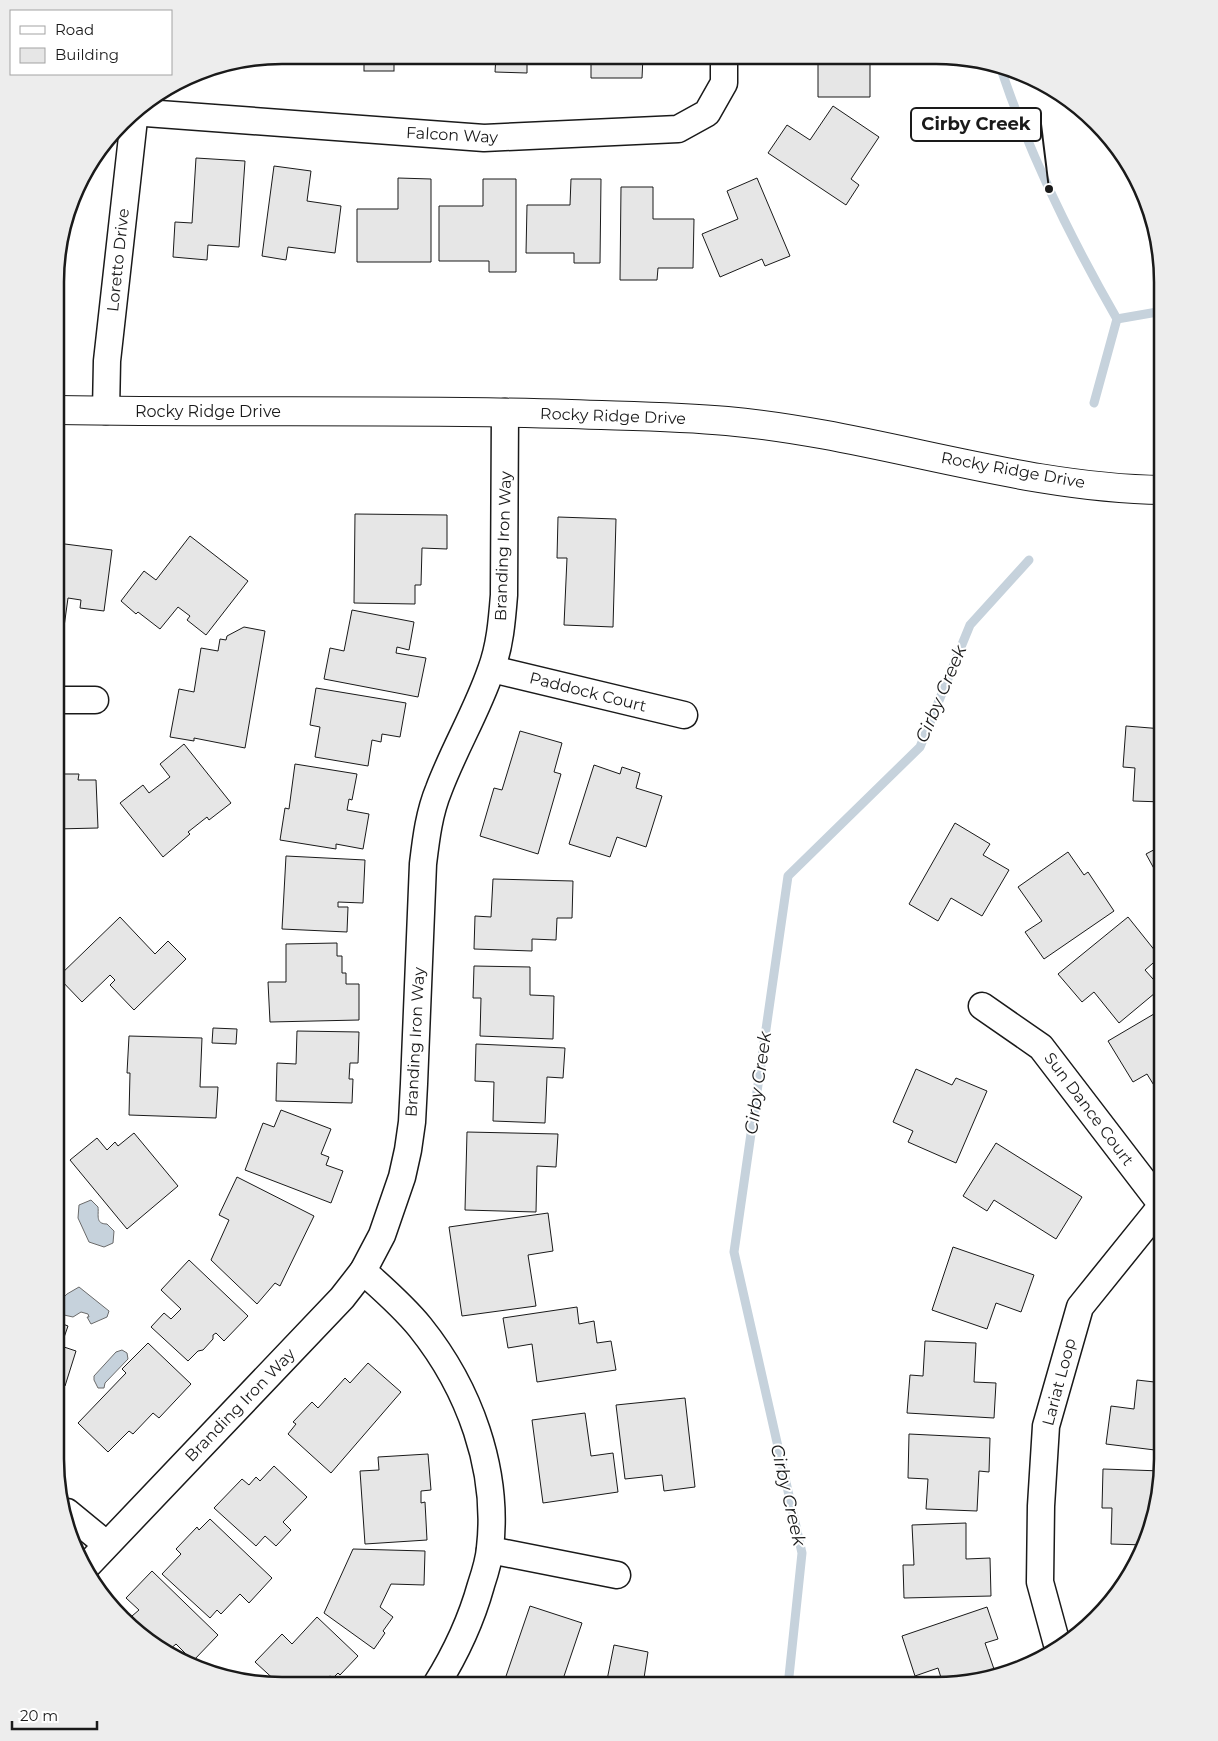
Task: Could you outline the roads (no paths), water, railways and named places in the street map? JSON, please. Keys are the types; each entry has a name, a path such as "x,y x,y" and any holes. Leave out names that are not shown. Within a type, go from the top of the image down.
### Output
{"main road":[{"name":"Rocky Ridge Drive","path":"64,410 506,412 668,417 727,421 790,427 1065,482 1154,490"}],"street":[{"name":"Falcon Way","path":"145,112 484,138 678,129 708,113 724,82 724,64"},
{"name":"Loretto Drive","path":"106,411 107,361 133,123"},
{"name":"Branding Iron Way","path":"90,1563 322,1320 363,1271 382,1235 402,1177 408,1150 412,1113 423,864 431,813 438,790 492,669 498,646 504,595 506,412"},
{"name":"Paddock Court","path":"492,669 684,715"},
{"path":"64,700 94,700"},
{"name":"Sun Dance Court","path":"982,1006 1041,1047 1154,1194"},
{"name":"Lariat Loop","path":"1056,1641 1040,1582 1041,1506 1046,1426 1080,1307 1154,1214"},
{"path":"363,1271 398,1303 436,1348 464,1397 482,1446 487,1474 491,1528 490,1550 467,1630 441,1677"},
{"path":"71,1515 106,1544"},
{"path":"490,1550 617,1575"}],"waterway":[{"name":"Cirby Creek","path":"1003,74 1011,99 1052,196 1083,258 1117,319 1094,403"},
{"path":"1117,319 1154,313"},
{"name":"Cirby Creek","path":"789,1677 802,1553 734,1252 788,876 920,747 970,625 1029,560"}],"place":[{"name":"Cirby Creek","path":"1049,189"}]}
